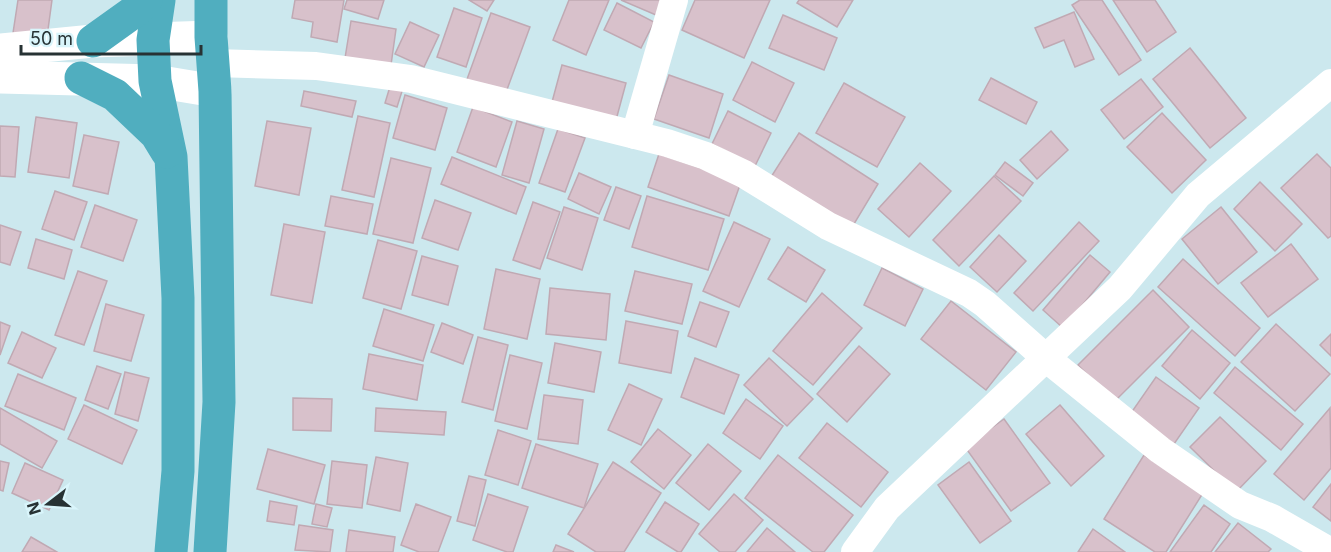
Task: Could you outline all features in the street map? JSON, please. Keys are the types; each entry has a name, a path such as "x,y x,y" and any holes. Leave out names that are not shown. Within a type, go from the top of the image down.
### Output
{"highway":[{"path":"93,41 139,8 146,0"},
{"path":"159,0 153,40 155,81 171,157 178,298 178,471 171,552"},
{"path":"210,552 219,402 211,0"},
{"path":"81,78 116,95 156,134 171,157"}],"street":[{"path":"635,135 674,0"},
{"path":"0,50 93,41 153,40 213,64"},
{"path":"0,77 155,81 213,64 316,66 411,79 635,135 706,156 744,174 828,226 969,293 1152,443 1240,505 1272,518 1331,552"},
{"path":"855,552 886,508 1120,288 1198,195 1329,84"}],"building":[{"path":"18,0 52,0 47,37 13,33"},
{"path":"295,0 344,0 337,42 311,37 313,22 292,18"},
{"path":"347,0 384,0 378,19 344,9"},
{"path":"469,0 494,0 487,11"},
{"path":"569,0 609,0 586,55 553,40"},
{"path":"621,0 662,0 656,15"},
{"path":"695,0 770,0 744,58 682,30"},
{"path":"799,0 853,0 837,27 797,3"},
{"path":"1080,0 1102,0 1141,60 1119,75 1072,5"},
{"path":"1113,0 1155,0 1176,32 1147,52"},
{"path":"617,3 654,22 641,48 604,30"},
{"path":"454,8 482,18 466,67 437,57"},
{"path":"1074,12 1094,59 1075,67 1064,40 1044,48 1035,28"},
{"path":"491,13 530,27 505,95 466,82"},
{"path":"783,15 837,38 824,70 769,48"},
{"path":"351,21 396,29 391,65 345,58"},
{"path":"410,22 439,35 424,67 395,54"},
{"path":"1190,48 1246,118 1210,148 1153,79"},
{"path":"752,62 794,83 775,122 733,100"},
{"path":"562,65 626,83 616,120 552,102"},
{"path":"669,75 723,94 709,138 654,119"},
{"path":"991,78 1037,102 1026,124 979,100"},
{"path":"1141,79 1163,107 1124,139 1101,110"},
{"path":"392,80 404,85 397,107 385,103"},
{"path":"844,83 905,117 877,167 816,133"},
{"path":"304,91 356,101 352,117 301,106"},
{"path":"405,95 447,108 435,150 393,138"},
{"path":"473,107 512,122 496,167 457,152"},
{"path":"728,111 771,133 755,166 712,144"},
{"path":"1162,113 1206,160 1172,193 1127,147"},
{"path":"358,116 390,123 374,197 342,190"},
{"path":"36,117 77,123 69,178 28,172"},
{"path":"267,121 311,128 299,195 255,186"},
{"path":"517,121 544,129 529,183 502,175"},
{"path":"0,126 19,127 15,177 0,176"},
{"path":"558,129 585,138 565,192 539,183"},
{"path":"1051,131 1068,150 1037,179 1020,160"},
{"path":"799,133 878,184 851,229 771,177"},
{"path":"84,135 119,142 108,194 73,186"},
{"path":"659,154 741,182 729,216 648,187"},
{"path":"1317,154 1331,168 1331,236 1328,238 1281,188"},
{"path":"452,157 526,187 516,214 441,184"},
{"path":"391,158 431,168 413,243 373,234"},
{"path":"1005,162 1033,183 1023,196 995,175"},
{"path":"920,163 951,191 909,237 878,209"},
{"path":"579,173 611,187 599,214 568,199"},
{"path":"994,176 1021,201 959,266 933,240"},
{"path":"1260,182 1302,224 1275,251 1234,209"},
{"path":"616,187 641,196 629,229 604,220"},
{"path":"55,191 87,202 74,240 42,229"},
{"path":"331,196 373,204 367,234 325,226"},
{"path":"647,196 724,219 708,270 632,247"},
{"path":"435,200 471,213 458,250 422,238"},
{"path":"533,202 560,212 540,269 513,260"},
{"path":"95,205 137,220 123,261 81,247"},
{"path":"564,207 598,218 582,270 547,258"},
{"path":"1221,207 1257,252 1218,284 1182,239"},
{"path":"734,222 770,239 739,307 703,291"},
{"path":"1079,222 1099,241 1033,311 1014,293"},
{"path":"284,224 325,232 312,303 271,295"},
{"path":"0,225 21,232 10,265 0,262"},
{"path":"999,235 1026,261 997,292 970,267"},
{"path":"36,239 72,250 64,279 28,268"},
{"path":"378,240 417,251 401,309 363,298"},
{"path":"1291,244 1318,279 1268,317 1241,283"},
{"path":"788,247 825,270 806,302 768,279"},
{"path":"1090,255 1110,272 1063,328 1043,310"},
{"path":"422,256 458,266 448,305 412,295"},
{"path":"1183,259 1260,328 1235,356 1158,287"},
{"path":"882,268 923,289 905,326 864,305"},
{"path":"496,269 540,279 527,339 484,329"},
{"path":"78,271 107,281 84,345 55,335"},
{"path":"635,271 692,284 682,324 625,311"},
{"path":"550,288 610,294 606,340 546,334"},
{"path":"1153,290 1189,327 1114,402 1078,365"},
{"path":"822,293 862,328 813,385 773,351"},
{"path":"951,301 1016,352 986,390 921,339"},
{"path":"700,302 729,312 716,347 688,336"},
{"path":"106,304 144,315 131,361 94,351"},
{"path":"384,309 434,325 423,361 373,346"},
{"path":"626,321 678,331 671,373 619,363"},
{"path":"0,322 10,326 0,355"},
{"path":"442,323 473,335 463,364 431,352"},
{"path":"1276,324 1330,374 1295,411 1241,362"},
{"path":"1192,330 1230,363 1200,399 1162,366"},
{"path":"22,332 56,348 42,378 8,363"},
{"path":"1331,334 1331,356 1320,345"},
{"path":"478,337 508,345 493,410 462,402"},
{"path":"555,343 601,352 594,392 548,383"},
{"path":"859,346 890,374 847,422 817,394"},
{"path":"369,354 423,365 417,400 363,389"},
{"path":"510,355 542,363 527,429 495,421"},
{"path":"695,358 739,375 724,414 681,397"},
{"path":"769,358 813,399 787,426 744,385"},
{"path":"97,366 121,374 108,409 85,400"},
{"path":"1235,367 1303,424 1281,450 1214,393"},
{"path":"125,372 149,378 138,421 115,414"},
{"path":"18,374 76,398 64,430 5,406"},
{"path":"1156,377 1199,408 1174,444 1131,413"},
{"path":"629,384 662,399 641,445 608,430"},
{"path":"544,395 583,400 578,444 538,439"},
{"path":"293,398 332,399 331,431 293,430"},
{"path":"746,399 783,426 760,459 723,433"},
{"path":"84,405 137,430 122,464 68,439"},
{"path":"1060,405 1104,456 1071,486 1026,434"},
{"path":"0,408 57,441 42,468 0,444"},
{"path":"376,408 446,412 444,435 375,431"},
{"path":"1330,408 1331,468 1304,500 1274,474"},
{"path":"1220,417 1266,461 1236,492 1190,447"},
{"path":"1004,419 1050,483 1011,511 965,447"},
{"path":"827,423 888,472 861,507 799,458"},
{"path":"658,429 691,455 664,489 631,462"},
{"path":"498,430 531,441 518,485 485,475"},
{"path":"536,444 598,464 584,508 522,488"},
{"path":"708,444 741,471 709,510 676,483"},
{"path":"268,449 325,465 314,504 257,489"},
{"path":"778,455 853,515 824,552 813,552 745,498"},
{"path":"1144,455 1203,493 1166,552 1155,552 1104,519"},
{"path":"376,457 408,463 400,511 367,504"},
{"path":"0,461 9,463 3,491 0,490"},
{"path":"332,461 367,465 362,508 327,504"},
{"path":"613,462 661,493 624,552 596,552 568,534"},
{"path":"969,462 1011,521 980,543 938,485"},
{"path":"25,463 63,480 49,510 12,493"},
{"path":"469,476 486,480 475,526 457,521"},
{"path":"1331,484 1331,521 1313,507"},
{"path":"488,494 528,507 513,552 473,540"},
{"path":"734,494 763,520 735,552 720,552 699,534"},
{"path":"270,501 297,506 294,525 267,521"},
{"path":"665,502 699,524 681,552 646,532"},
{"path":"316,504 332,508 327,527 312,524"},
{"path":"416,504 451,517 438,552 419,552 401,545"},
{"path":"1204,505 1230,524 1211,552 1170,552"},
{"path":"1238,523 1271,549 1268,552 1215,552"},
{"path":"299,525 333,530 330,552 295,550"},
{"path":"767,528 795,552 747,552"},
{"path":"1093,529 1125,552 1078,552"},
{"path":"349,530 395,537 393,552 346,552"},
{"path":"31,537 57,552 22,552"},
{"path":"556,545 574,552 553,552"}]}
